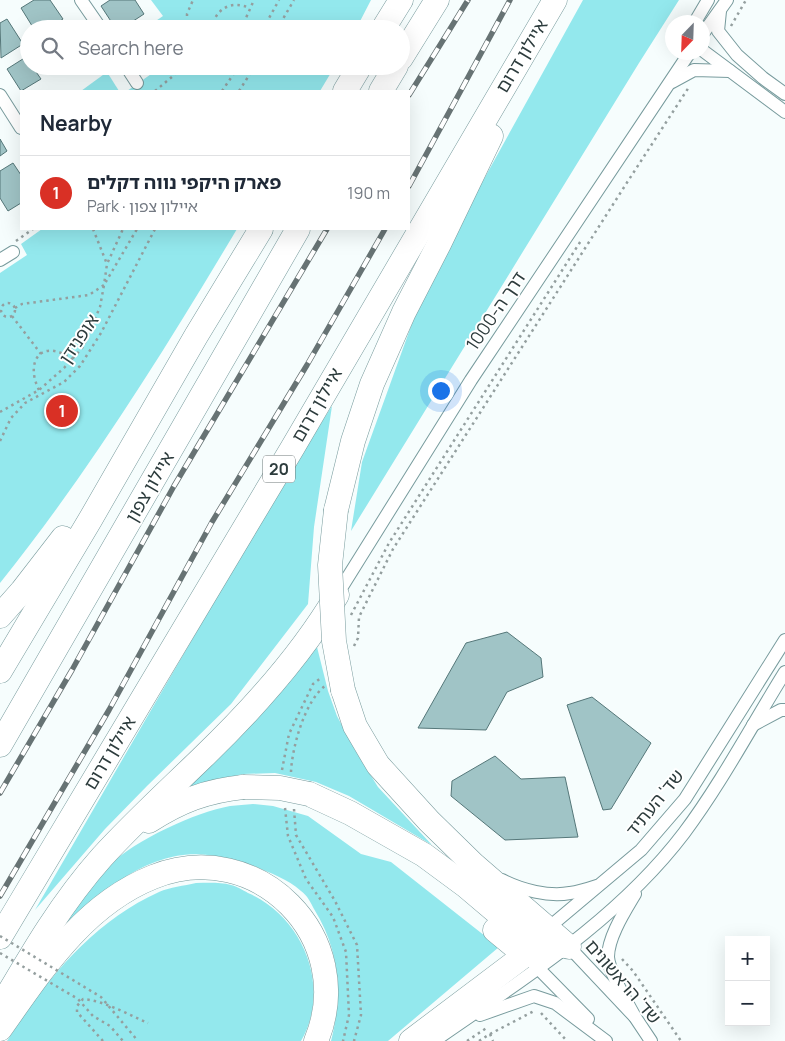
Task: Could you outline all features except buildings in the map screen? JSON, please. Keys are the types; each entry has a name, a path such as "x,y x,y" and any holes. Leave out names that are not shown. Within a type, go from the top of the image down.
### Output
{"highway":[{"path":"389,20 401,0"},
{"path":"410,44 437,0"},
{"path":"539,943 473,864 429,821 378,765 355,726 336,686 330,565 336,510 353,441 372,384 404,312 439,244 555,0"},
{"name":"איילון דרום","path":"0,937 292,447 555,0"},
{"path":"346,90 355,75"},
{"path":"382,90 391,75"},
{"path":"0,670 260,230"},
{"name":"איילון צפון","path":"0,745 297,230"},
{"path":"0,616 79,518 196,336"},
{"path":"0,1008 55,917 79,884 118,841 240,720 284,672 320,625 338,593"},
{"path":"118,841 161,813 192,798 223,789 243,787 280,788 301,799 350,813 539,943 569,947"},
{"path":"0,1029 58,950 102,906 136,885 155,876 194,867 216,868 253,878 270,888 298,913 315,941 326,974 326,1008 316,1041"},
{"path":"411,1041 539,943"}],"street":[{"path":"81,0 95,20"},
{"path":"699,15 708,0"},
{"path":"710,24 727,0"},
{"path":"720,11 718,31 737,55 785,94"},
{"path":"710,56 785,112"},
{"name":"דרך ה-1000","path":"338,593 471,380 685,60"},
{"path":"669,84 694,70 730,71"},
{"path":"132,75 137,83"},
{"path":"1,101 20,127"},
{"path":"0,260 13,252"},
{"name":"שד' העתיד","path":"434,1041 463,1021 539,943 641,850 685,799 785,640"},
{"name":"שד' העתיד","path":"539,943 569,947 607,915 645,878 690,825 706,802 785,672"},
{"path":"753,725 781,710 785,710"},
{"path":"473,864 511,885 549,894 570,894 601,885"},
{"path":"635,1017 613,973 608,958 609,948 619,920 645,878"},
{"path":"539,943 608,1041"},
{"name":"שד' הראשונים","path":"569,947 635,1017 651,1041"},
{"path":"463,1021 534,996 555,1003 608,1041"}],"path":[{"path":"187,20 187,14 193,0"},
{"path":"245,20 254,0"},
{"path":"268,20 279,0"},
{"path":"283,20 294,0"},
{"path":"722,36 734,24 746,0"},
{"path":"215,20 228,6 234,4 250,8"},
{"path":"352,651 358,638 359,617 393,549 617,197 701,69"},
{"path":"156,90 174,75"},
{"path":"223,90 233,75"},
{"path":"239,90 249,75"},
{"path":"13,252 16,240 31,230"},
{"path":"93,230 107,264"},
{"path":"0,412 39,390 73,360 82,347 96,315 107,264 123,230"},
{"path":"12,316 15,308 22,304 89,295 104,285 136,230"},
{"name":"אופנידן","path":"0,441 11,418 25,403 64,382 80,366 101,334 154,230"},
{"path":"351,624 351,615 389,543 582,240"},
{"path":"12,316 5,317 1,315 1,304 9,303 15,308"},
{"path":"12,316 41,354"},
{"path":"39,390 34,369 35,362 41,354 48,350 57,350 73,360"},
{"path":"282,771 289,734 312,684 324,676"},
{"path":"292,778 291,770 296,737 317,692 336,686"},
{"path":"301,799 296,835 335,901 357,945 361,1015 354,1041"},
{"path":"284,804 288,836 306,879 333,917 346,952 349,1015 343,1041"},
{"path":"0,937 101,996 138,1041"},
{"path":"0,952 78,999 93,1016 110,1026 123,1041"},
{"path":"103,1041 77,1012 77,1006 83,999 122,1011 148,1023"},
{"path":"529,1009 538,1009 552,1017"},
{"path":"479,1041 538,1009"},
{"path":"467,1041 495,1023"},
{"path":"490,1034 492,1041"}],"shaded area":[{"path":"151,0 371,0 361,20 157,20 163,16"},
{"path":"583,0 679,0 669,15 665,15 665,22 351,531 362,462 427,282"},
{"path":"103,75 109,75 118,90 82,90"},
{"path":"150,75 330,75 321,90 128,90"},
{"path":"41,230 236,230 182,320 95,454 33,541 0,583 0,273 27,255 21,244"},
{"path":"332,406 314,527 308,604 231,704 105,829 35,910 287,476"},
{"path":"316,643 328,691 337,716 355,750 378,787 432,845 349,796 316,782 275,773 243,774 208,782 170,798"},
{"path":"253,804 273,806 308,816 361,854 391,862 499,947 388,1041 331,1041 337,1006 337,973 334,957 323,925 307,897 290,883 254,866 236,860 196,854 176,856 137,870 104,893 46,951 84,895 110,865 135,846 167,828 200,814 230,806"},
{"path":"196,883 222,883 242,889 267,904 284,919 297,936 307,956 314,998 310,1020 301,1041 7,1041 54,975 91,937 112,920 159,892"}],"railway":[{"path":"410,93 468,0"},
{"path":"410,184 510,0"},
{"path":"0,793 72,670 174,486 326,230"},
{"path":"0,896 109,710 212,522 307,365 384,230"}],"place":[{"name":"פארק היקפי נווה דקלים","path":"62,411"}]}
